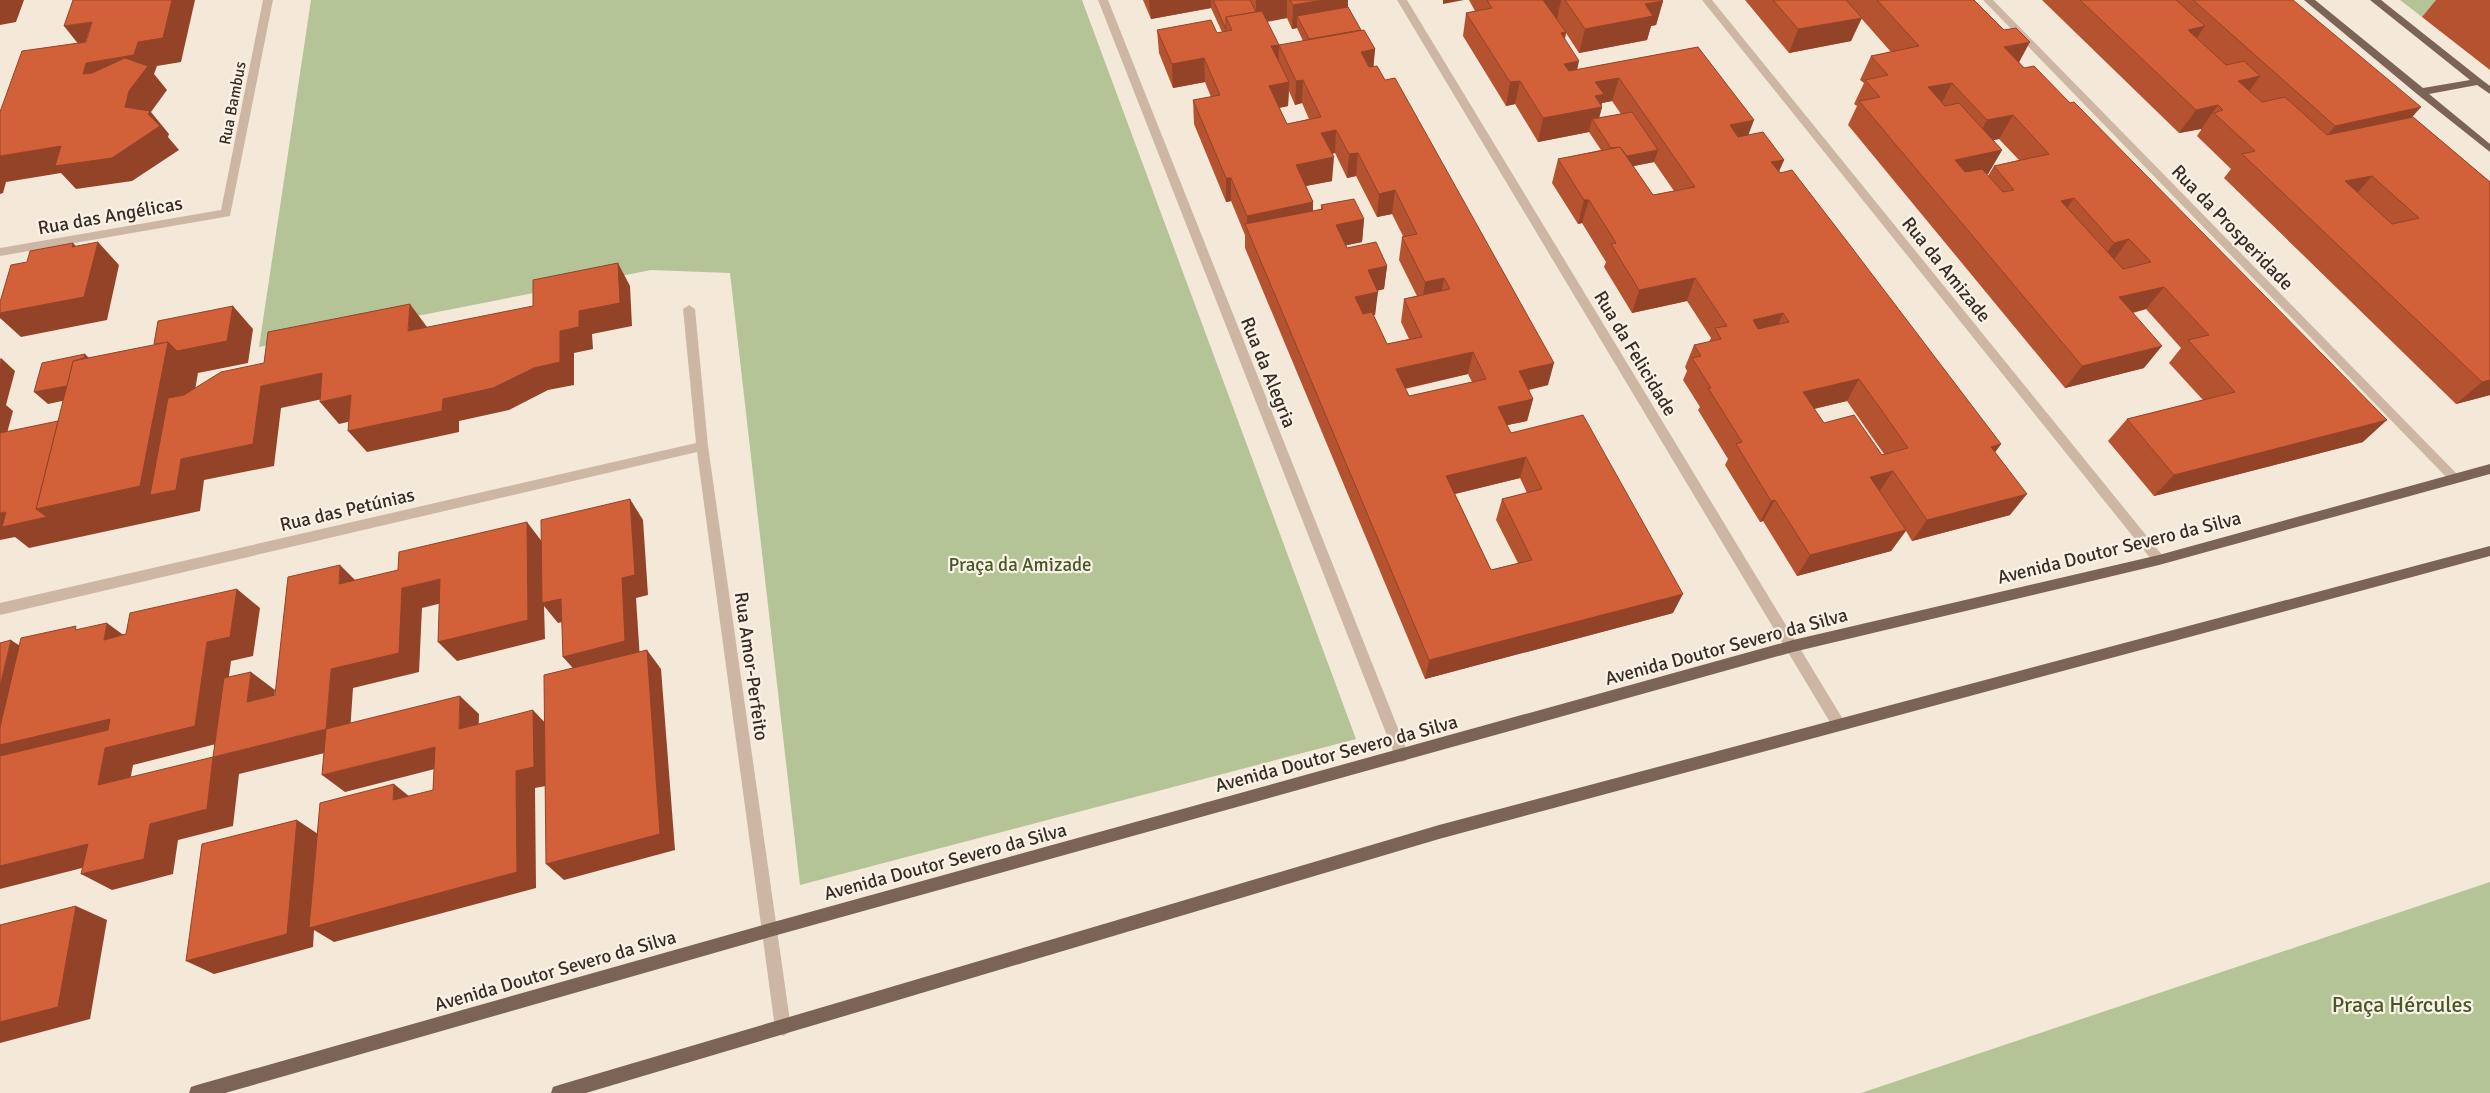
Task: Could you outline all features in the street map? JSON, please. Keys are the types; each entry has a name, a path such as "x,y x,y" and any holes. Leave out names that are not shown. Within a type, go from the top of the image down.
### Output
{"main road":[{"path":"2309,0 2490,149"},
{"path":"2375,0 2490,91"},
{"path":"2420,92 2478,82"},
{"name":"Avenida Doutor Severo da Silva","path":"196,1093 770,930 1402,756 1792,646 2159,560 2490,469"},
{"path":"559,1093 1440,832 2490,551"}],"street":[{"name":"Rua Bambus","path":"226,212 268,0"},
{"name":"Rua da Alegria","path":"1103,0 1402,756"},
{"name":"Rua da Felicidade","path":"1402,0 1839,725"},
{"name":"Rua da Amizade","path":"1707,0 2159,560"},
{"name":"Rua da Prosperidade","path":"1988,0 2454,478"},
{"name":"Rua das Angélicas","path":"0,252 226,212"},
{"name":"Rua Amor-Perfeito","path":"689,309 702,446 783,1028"},
{"name":"Rua das Petúnias","path":"0,609 702,446"}],"green space":[{"name":"Praça da Amizade","path":"311,0 1082,0 1356,739 800,885 730,273 651,270 259,347"},
{"path":"2400,0 2490,0 2490,3 2422,17"},
{"name":"Praça Hércules","path":"2490,882 2490,1093 1861,1093"}],"building":[{"path":"73,0 172,0 163,38 138,42 134,55 86,63 83,74 92,73 125,58 148,66 129,91 125,107 150,111 148,114 160,126 112,158 55,166 61,146 0,156 0,112 22,51 86,42 92,22 64,26"},
{"path":"1213,0 1250,0 1256,12 1226,17 1226,29"},
{"path":"1290,0 1323,0 1293,5"},
{"path":"1487,0 1543,0 1566,32 1561,33 1579,61 1564,64 1569,71 1698,47 1754,120 1730,125 1738,137 1763,132 1784,160 1771,162 1780,173 1792,170 2001,444 1991,447 2027,494 1927,520 1893,471 1870,477 1906,530 1810,555 1775,500 1771,501 1736,444 1742,442 1708,388 1711,388 1692,358 1701,356 1694,345 1721,339 1715,328 1727,326 1695,278 1639,290 1611,244 1616,243 1589,200 1584,200 1558,159 1620,147 1653,195 1695,187 1619,78 1595,82 1604,94 1595,96 1602,107 1543,118 1520,81 1510,82 1466,13 1492,8","holes":["1783,313 1789,322 1758,329 1753,320","1859,379 1880,408 1908,448 1882,455 1854,415 1824,423 1803,392"]},
{"path":"1565,0 1663,1 1645,4 1653,16 1585,29"},
{"path":"1773,0 1846,0 1862,18 1798,29"},
{"path":"1877,0 1974,0 2004,30 2016,28 2030,42 2004,47 2024,68 2034,66 2070,103 2074,102 2387,420 2174,475 2127,419 2235,392 2188,340 2209,335 2164,287 2119,297 2162,346 2082,366 1859,101 1880,97 1865,80 1888,75 1871,56 1919,46","holes":["1952,83 1987,120 2013,115 2049,154 1994,166 2014,190 2003,192 1982,169 1965,172 1955,160 2002,150 1959,103 1945,106 1928,87","2074,198 2114,243 2129,239 2151,262 2123,269 2061,201"]},
{"path":"2080,0 2176,0 2205,26 2188,30 2226,65 2244,61 2260,76 2238,81 2262,102 2285,97 2327,135 2413,117 2490,182 2490,380 2482,382 2242,154 2255,151 2214,113 2223,110 2218,105 2196,110","holes":["2372,176 2419,218 2392,224 2345,181"]},
{"path":"2193,0 2293,0 2421,107 2335,126"},
{"path":"1348,7 1361,30 1309,39 1297,16"},
{"path":"1262,11 1279,45 1364,30 1375,49 1361,52 1369,67 1377,66 1385,80 1395,78 1554,363 1519,371 1533,399 1498,407 1511,433 1583,415 1683,594 1429,660 1245,224 1323,209 1321,205 1354,199 1364,219 1336,225 1347,248 1376,242 1387,266 1368,270 1378,292 1355,297 1363,314 1372,312 1387,344 1422,337 1404,299 1450,289 1444,278 1425,282 1402,237 1417,234 1395,190 1379,194 1358,153 1349,154 1336,130 1321,133 1334,157 1296,165 1313,202 1247,216 1231,178 1226,178 1193,100 1220,95 1204,58 1172,64 1157,30 1211,20 1217,33 1232,30 1226,17","holes":["1279,45 1296,81 1303,80 1321,117 1287,124 1269,86 1289,82 1271,46","1473,352 1486,379 1409,396 1396,369","1526,457 1542,489 1502,499 1532,560 1491,570 1446,476"]},
{"path":"1632,112 1658,150 1627,156 1620,147 1611,148 1592,119"},
{"path":"98,242 84,297 0,313 0,302 11,265 27,262 30,251 73,243 72,247"},
{"path":"618,263 620,303 579,311 579,327 560,331 560,362 534,368 493,388 443,399 442,411 348,431 351,395 320,402 322,373 261,386 253,444 181,459 176,490 150,495 168,398 184,395 221,372 264,363 268,332 410,304 408,331 533,306 533,280"},
{"path":"233,306 227,341 177,351 168,342 154,344 158,321"},
{"path":"168,342 140,486 36,509 73,361"},
{"path":"85,354 84,358 73,361 67,386 34,392 42,363"},
{"path":"58,421 36,509 47,517 2,527 6,512 0,513 0,433"},
{"path":"630,499 635,575 622,578 625,641 563,657 561,599 542,603 541,520"},
{"path":"527,522 528,620 438,642 440,579 402,588 399,653 331,669 326,729 213,757 224,678 251,672 247,702 275,695 288,577 340,565 339,584 398,570 399,552"},
{"path":"237,589 230,637 207,642 195,726 105,748 98,785 213,757 207,809 150,824 144,859 81,874 88,844 0,866 0,756 108,730 110,719 0,745 0,727 21,638 76,626 75,630 107,623 104,640 126,634 130,613"},
{"path":"11,640 0,686 0,643"},
{"path":"647,650 660,834 546,864 544,675"},
{"path":"460,696 459,729 533,710 534,767 516,771 517,872 309,928 320,803 394,784 393,800 433,790 435,747 322,775 326,729"},
{"path":"297,820 287,934 186,961 202,844"},
{"path":"76,906 58,1007 0,1022 0,925"}]}
